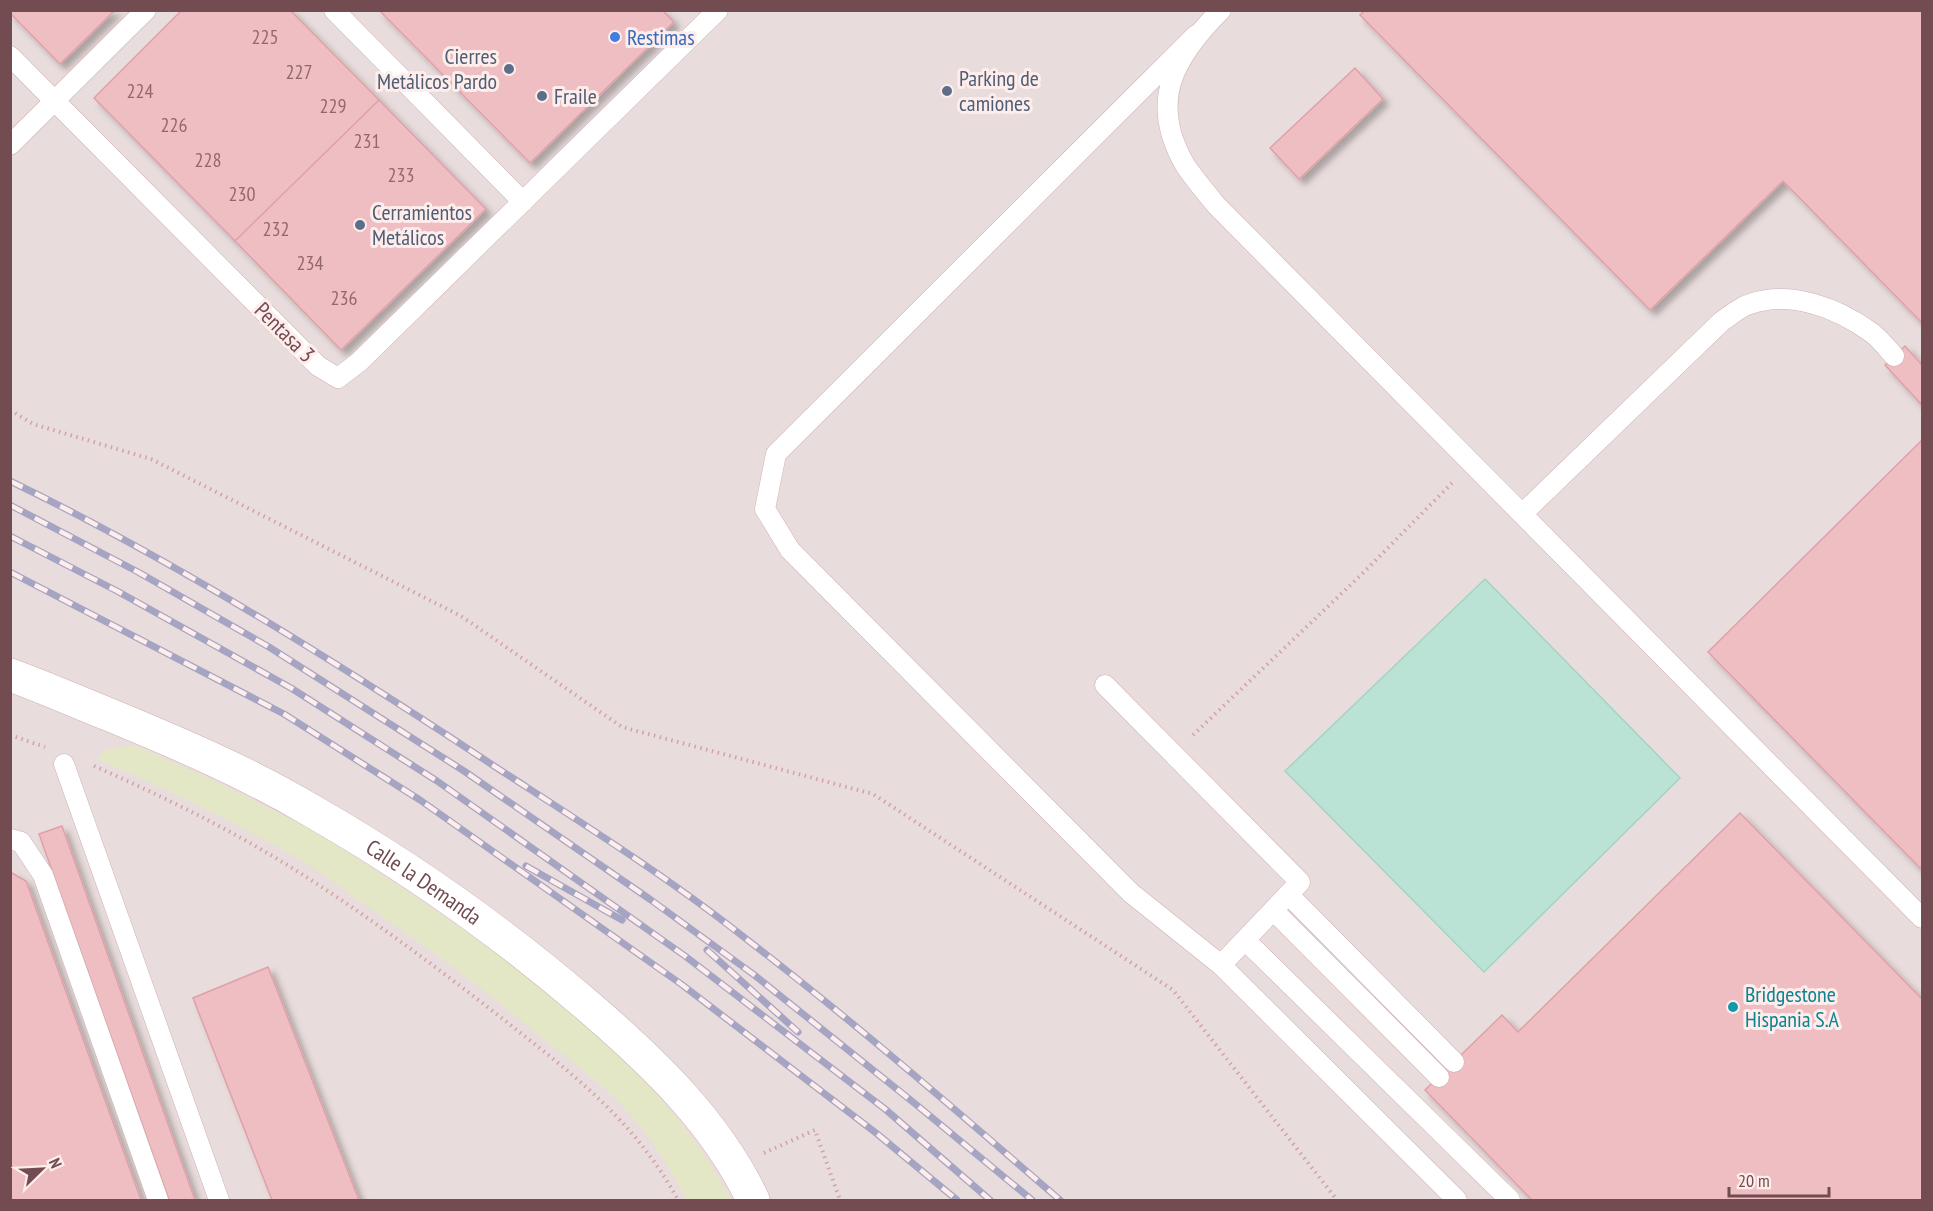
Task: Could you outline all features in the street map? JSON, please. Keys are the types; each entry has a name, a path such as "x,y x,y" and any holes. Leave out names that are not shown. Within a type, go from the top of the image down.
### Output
{"street":[{"name":"Calle la Demanda","path":"10,675 170,740 236,771 311,810 427,882 544,968 621,1035 692,1107 733,1163 753,1200"}],"lane":[{"path":"10,145 146,10"},
{"path":"334,10 523,202"},
{"path":"1221,10 776,454 765,509 790,550 1131,893 1221,965 1457,1200"},
{"name":"Pentasa 3","path":"10,56 318,366 338,378 359,362 523,202 712,12"},
{"path":"1196,35 1175,69 1167,96 1169,126 1185,164 1216,206 1923,918"},
{"path":"1522,514 1722,321 1749,304 1783,298 1816,305 1874,334 1894,356"},
{"path":"1105,685 1300,882 1221,965"},
{"path":"60,757 219,1200"},
{"path":"10,839 21,842 43,875 158,1200"},
{"path":"1288,894 1454,1062"},
{"path":"1274,910 1438,1077"},
{"path":"1245,940 1510,1200"}],"path":[{"path":"10,410 33,424 151,459 450,611 622,727 873,794 1173,990 1337,1200"},
{"path":"1192,735 1362,574 1471,463"},
{"path":"10,735 60,757"},
{"path":"87,763 150,791 300,873 475,997 569,1071 612,1110 657,1165 678,1200"},
{"path":"763,1153 814,1130 840,1200"}],"shaded area":[{"path":"10,11 1922,11 1922,1200 11,1200"},
{"path":"1485,579 1680,778 1484,972 1285,771"},
{"path":"134,745 238,792 322,836 481,942 567,1009 638,1074 697,1144 731,1200 687,1200 668,1166 646,1134 608,1091 473,982 328,878 228,820 97,759 105,750"}],"building":[{"path":"10,10 115,10 60,64 10,13"},
{"path":"182,10 290,10 379,100 235,241 94,98"},
{"path":"379,10 662,10 674,22 530,163"},
{"path":"1365,10 1922,10 1922,323 1783,181 1650,310 1360,15"},
{"path":"1355,68 1383,99 1299,179 1270,148"},
{"name":"Cerramientos Metálicos","path":"379,100 486,209 341,350 235,241"},
{"path":"1905,346 1922,365 1922,405 1885,365"},
{"path":"1922,440 1922,870 1708,652"},
{"name":"Bridgestone Hispania S.A","path":"1740,813 1922,999 1922,1200 1532,1200 1425,1090 1502,1015 1518,1032"},
{"path":"62,826 195,1200 169,1200 39,834"},
{"path":"10,872 26,881 141,1200 10,1200"},
{"path":"268,967 359,1200 272,1200 193,998"}],"railway":[{"path":"10,481 134,545 315,651 652,870 715,915 825,1001 1060,1200"},
{"path":"10,505 138,572 269,647 464,771 651,900 753,974 1032,1200"},
{"path":"10,536 117,591 291,688 437,781 685,956 885,1109 990,1200"},
{"path":"10,572 284,714 420,800 681,984 876,1133 957,1200"},
{"path":"526,866 622,920"},
{"path":"707,950 798,1032"}],"place":[{"name":"Restimas","path":"615,37"},
{"name":"Cierres Metálicos Pardo","path":"509,69"},
{"name":"Parking de camiones","path":"947,91"},
{"name":"Fraile","path":"542,96"},
{"name":"Cerramientos Metálicos","path":"360,225"},
{"name":"Bridgestone Hispania S.A","path":"1733,1007"}]}
